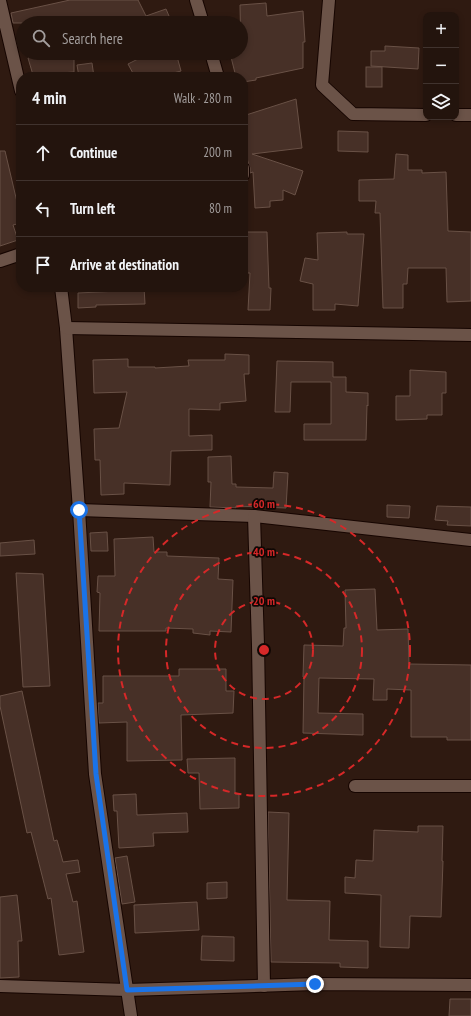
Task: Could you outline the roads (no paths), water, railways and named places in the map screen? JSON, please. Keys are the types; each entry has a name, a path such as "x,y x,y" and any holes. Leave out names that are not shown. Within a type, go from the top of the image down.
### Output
{"street":[{"path":"196,0 201,16"},
{"path":"329,0 322,85 352,114 423,115"},
{"path":"0,2 17,72"},
{"path":"213,60 217,72"},
{"path":"459,115 471,115"},
{"path":"0,261 16,256"},
{"path":"62,292 66,328 79,510 96,774 130,1016"},
{"path":"66,328 471,336"},
{"path":"79,510 254,516 471,540"},
{"path":"254,516 258,645 264,986"},
{"path":"355,786 471,786"},
{"path":"0,986 127,990 315,984 471,985"}]}
